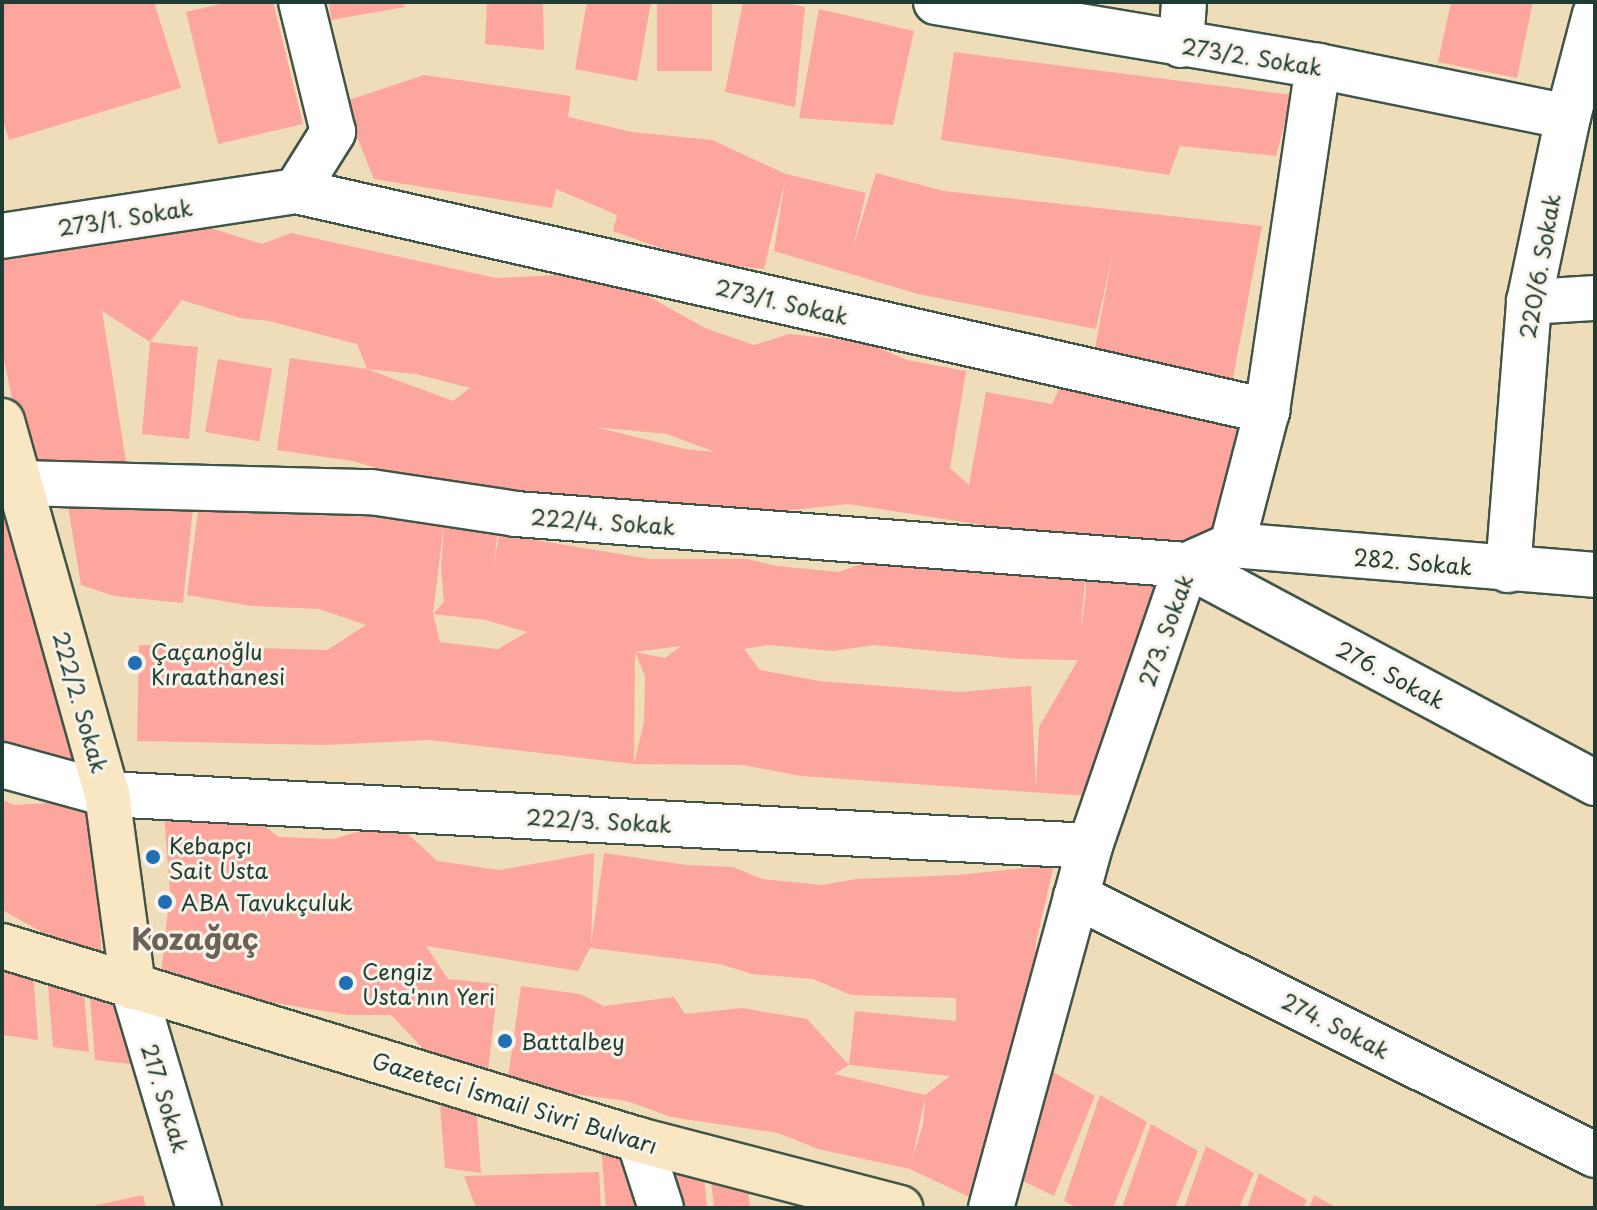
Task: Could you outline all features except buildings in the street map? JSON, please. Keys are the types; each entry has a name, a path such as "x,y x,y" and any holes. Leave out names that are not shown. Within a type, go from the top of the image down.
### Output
{"main road":[{"name":"222/2. Sokak","path":"2,421 107,794 133,987"},
{"name":"Gazeteci İsmail Sivri Bulvarı","path":"2,946 639,1140 900,1208"}],"street":[{"path":"296,191 333,132 301,2"},
{"name":"273/2. Sokak","path":"936,2 1318,66 1568,117"},
{"path":"1181,45 1184,2"},
{"name":"220/6. Sokak","path":"1508,570 1529,302 1568,117 1595,14"},
{"path":"1232,545 1267,411 1318,66"},
{"name":"273/1. Sokak","path":"2,236 296,191 1267,411"},
{"path":"1529,302 1595,298"},
{"name":"222/4. Sokak","path":"20,483 371,492 516,514 1187,565"},
{"name":"282. Sokak","path":"1232,545 1595,575"},
{"name":"273. Sokak","path":"991,1208 1090,846 1187,565 1232,545"},
{"name":"276. Sokak","path":"1187,565 1595,783"},
{"name":"222/3. Sokak","path":"2,765 107,794 1090,846"},
{"name":"274. Sokak","path":"1076,896 1595,1155"},
{"name":"217. Sokak","path":"133,987 199,1208"},
{"path":"639,1140 661,1208"}],"place":[{"name":"Çaçanoğlu Kıraathanesi","path":"135,663"},
{"name":"Kebapçı Sait Usta","path":"153,857"},
{"name":"ABA Tavukçuluk","path":"165,902"},
{"name":"Cengiz Usta'nın Yeri","path":"346,983"},
{"name":"Battalbey","path":"505,1041"}],"district":[{"name":"Kozağaç","path":"195,938"}]}
